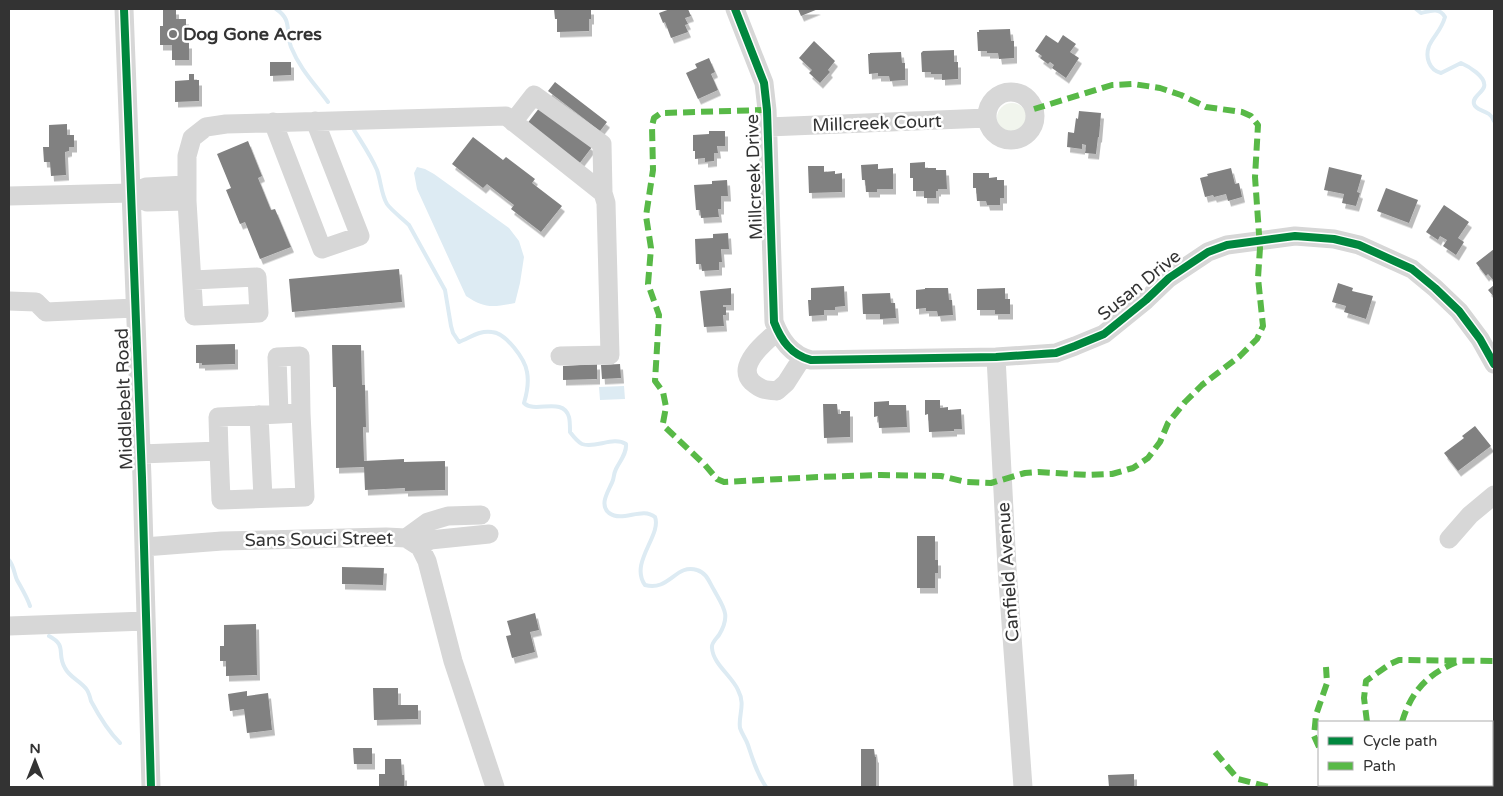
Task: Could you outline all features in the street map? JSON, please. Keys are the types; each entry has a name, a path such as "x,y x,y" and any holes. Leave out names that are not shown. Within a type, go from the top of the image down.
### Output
{"street":[{"name":"Middlebelt Road","path":"124,9 141,454 151,787"},
{"name":"Millcreek Drive","path":"734,9 764,83 768,127 774,322 789,345"},
{"path":"513,122 534,95 602,144 603,193 606,203 610,354 560,356"},
{"path":"192,280 187,156 192,138 206,127 226,124 273,122 506,116 603,193"},
{"name":"Millcreek Court","path":"768,127 987,118"},
{"path":"273,122 322,250 360,236 315,121"},
{"path":"9,196 131,193 146,187 187,193"},
{"name":"Susan Drive","path":"789,345 811,360 996,356 1056,352 1104,334 1146,300 1169,278 1208,252 1227,245 1295,236 1334,239 1359,245 1412,269 1458,311 1480,339 1494,364"},
{"path":"9,301 36,302 46,312 135,308"},
{"path":"279,414 277,357 300,356 305,497 221,500 218,417 302,413"},
{"name":"Canfield Avenue","path":"996,356 1007,568 1023,787"},
{"path":"259,415 263,498"},
{"path":"141,454 219,451"},
{"path":"1449,539 1470,515 1494,495"},
{"path":"413,542 428,522 448,516 481,515"},
{"path":"413,542 489,534"},
{"name":"Sans Souci Street","path":"144,547 222,541 386,537 413,542"},
{"path":"413,542 427,562 453,661 495,787"},
{"path":"9,626 146,621"}],"shaded area":[{"path":"1012,103 1023,107 1027,118 1023,129 1012,133 1001,129 997,118 1001,107"},
{"path":"417,167 434,174 509,228 519,241 524,257 515,303 489,306 466,296 417,189 414,173"},
{"path":"624,386 625,399 600,400 599,387"}],"building":[{"name":"Dog Gone Acres","path":"163,9 176,9 176,19 186,19 186,43 189,43 189,60 172,60 172,45 160,45 160,26 163,26"},
{"path":"554,9 591,9 589,31 557,32 557,19 555,19"},
{"path":"670,9 688,9 691,16 685,18 688,24 685,25 688,32 671,38 665,22 663,23 659,13"},
{"path":"798,9 818,9 801,16"},
{"path":"1010,29 1011,41 1014,41 1014,58 999,59 998,53 978,51 977,32 979,30"},
{"path":"1046,35 1058,43 1063,35 1076,44 1070,52 1079,58 1066,78 1052,68 1054,65 1050,62 1048,64 1040,58 1042,56 1035,51"},
{"path":"814,41 835,61 828,70 830,72 820,83 809,73 812,70 799,58"},
{"path":"954,50 954,62 958,62 958,79 942,80 942,74 922,72 921,53 923,51"},
{"path":"901,52 902,63 905,63 905,80 890,81 889,76 878,76 878,73 869,74 868,54"},
{"path":"709,58 715,72 711,74 718,90 698,99 686,73 697,68 695,64"},
{"path":"270,62 291,62 291,75 270,76"},
{"path":"189,74 194,74 194,80 199,80 199,101 175,102 175,81 189,80"},
{"path":"555,82 607,122 600,131 548,91"},
{"path":"540,107 592,147 579,164 526,125"},
{"path":"1079,111 1101,113 1096,154 1085,153 1086,145 1082,144 1082,149 1067,147 1068,132 1074,133"},
{"path":"67,124 67,135 74,135 74,147 69,147 69,151 65,152 66,175 51,176 50,162 44,162 43,147 49,147 49,125"},
{"path":"709,131 725,131 725,146 717,146 718,153 714,153 714,161 705,162 705,158 695,159 693,135 709,134"},
{"path":"473,137 503,160 506,157 535,179 532,183 562,206 541,232 511,209 514,205 487,184 483,188 452,164"},
{"path":"248,141 262,176 258,178 271,210 275,209 291,247 260,259 245,222 240,224 226,190 231,188 217,154"},
{"path":"925,162 925,168 946,170 947,189 938,189 936,191 936,198 924,198 924,191 913,191 913,178 910,178 910,163"},
{"path":"878,164 878,169 893,168 893,189 877,189 877,192 866,192 865,180 862,180 861,165"},
{"path":"808,166 824,166 824,172 835,171 835,174 842,173 842,192 809,193"},
{"path":"1329,167 1362,175 1357,192 1360,193 1356,206 1342,203 1344,194 1324,190"},
{"path":"1231,168 1235,184 1239,183 1242,197 1228,201 1226,194 1205,197 1200,178 1208,176 1207,174"},
{"path":"973,173 989,173 989,178 997,177 997,180 1004,180 1004,198 1000,198 1000,205 987,205 986,201 977,201 976,188 973,188"},
{"path":"727,180 728,196 721,196 721,209 718,209 719,217 701,218 700,210 696,210 694,185 712,184 712,181"},
{"path":"1386,188 1418,200 1409,223 1377,211"},
{"path":"1444,205 1469,222 1458,238 1464,242 1456,255 1443,246 1447,240 1440,236 1438,240 1426,232"},
{"path":"728,233 729,249 721,249 722,262 719,262 719,270 702,271 701,264 696,264 695,239 713,238 713,234"},
{"path":"1494,249 1494,281 1488,274 1486,276 1476,263"},
{"path":"399,269 402,302 292,312 289,279"},
{"path":"1338,283 1353,288 1352,291 1373,296 1366,319 1344,312 1346,306 1332,302"},
{"path":"1494,285 1494,297 1488,290"},
{"path":"844,286 845,306 835,307 835,310 824,310 824,315 809,316 808,300 811,300 811,288"},
{"path":"731,288 731,305 723,305 723,307 726,307 726,315 723,315 724,326 704,327 700,291"},
{"path":"948,288 949,300 952,300 953,315 938,316 937,311 926,311 926,308 916,309 916,290"},
{"path":"1005,288 1005,299 1010,299 1010,314 995,314 995,310 977,310 977,289"},
{"path":"890,293 891,303 895,303 896,318 880,319 880,314 863,314 862,294"},
{"path":"235,344 235,364 202,365 202,363 196,363 196,345"},
{"path":"332,345 361,345 362,385 365,385 366,427 363,427 364,461 404,459 404,462 445,461 445,490 405,491 405,488 365,490 364,467 336,468 336,387 333,387"},
{"path":"597,364 597,379 563,380 563,366"},
{"path":"620,364 621,378 602,379 601,365"},
{"path":"925,400 940,400 940,408 948,407 948,410 961,409 962,429 929,432 928,414 925,415"},
{"path":"889,401 889,405 906,405 907,427 879,428 878,416 874,417 874,402"},
{"path":"823,404 837,404 838,414 841,414 841,411 850,411 850,437 824,438"},
{"path":"1475,426 1491,446 1458,471 1444,453 1464,438 1462,436"},
{"path":"917,536 935,536 935,560 938,560 938,573 935,573 935,588 917,588"},
{"path":"342,567 384,568 383,585 342,584"},
{"path":"535,613 539,630 530,632 535,652 512,658 506,636 511,635 507,621"},
{"path":"256,624 257,675 226,676 226,661 220,661 220,646 224,646 224,625"},
{"path":"373,688 398,688 398,705 418,705 418,719 374,720"},
{"path":"247,691 247,696 268,693 272,730 247,733 244,709 230,711 228,694"},
{"path":"353,748 372,748 372,764 354,764"},
{"path":"861,749 874,749 876,757 876,787 861,787"},
{"path":"385,759 401,759 404,787 379,787 379,774 385,774"},
{"path":"1134,774 1134,787 1109,787 1108,775"}],"waterway":[{"path":"276,9 285,17 289,41 299,62 328,102"},
{"path":"1416,9 1421,13 1437,11 1445,17 1442,26 1429,46 1428,59 1431,66 1441,73 1461,63 1476,72 1483,79 1484,87 1474,99 1475,107 1489,114 1494,121"},
{"path":"354,130 377,170 383,196 387,204 409,225 445,290 451,326 459,342 483,332 497,333 509,342 523,360 528,376 524,403 535,407 555,406 566,411 570,432 582,444 593,445 615,441 626,444 624,454 615,470 606,496 606,509 614,516 644,513 655,517 654,532 641,568 641,576 645,585 660,585 683,570 690,569 700,571 709,581 725,612 723,628 712,644 713,654 740,695 742,705 740,728 766,787"},
{"path":"9,560 30,606"},
{"path":"49,636 58,643 61,658 67,671 87,690 101,718 120,743"}],"marked path":[{"path":"767,110 661,113 654,118 652,126 653,170 646,216 651,248 648,284 659,315 655,381 663,392 666,407 663,423 717,479 724,482 881,475 941,476 966,482 991,483 1025,473 1038,472 1088,475 1112,474 1133,468 1148,458 1160,442 1168,423 1185,402 1202,385 1240,356 1257,339 1263,326 1258,278 1260,248 1255,177 1258,125 1251,116 1242,112 1206,107 1181,95 1160,88 1133,84 1112,85 1034,109"},
{"path":"1367,721 1364,698 1366,681 1390,664 1399,660 1494,661"},
{"path":"1402,721 1410,702 1422,685 1437,672 1457,662"},
{"path":"1318,745 1314,736 1316,715 1327,683 1326,667"},
{"path":"1215,752 1238,779 1269,787"}],"cycle path":[{"path":"124,9 142,478 151,787"},
{"path":"735,9 764,83 767,110 774,322 780,335 792,351 804,358 811,360 996,357 1056,353 1104,334 1146,300 1169,278 1208,252 1227,245 1295,236 1334,239 1359,245 1412,269 1459,311 1480,339 1494,364"}],"place":[{"name":"Dog Gone Acres","path":"173,34"}]}
